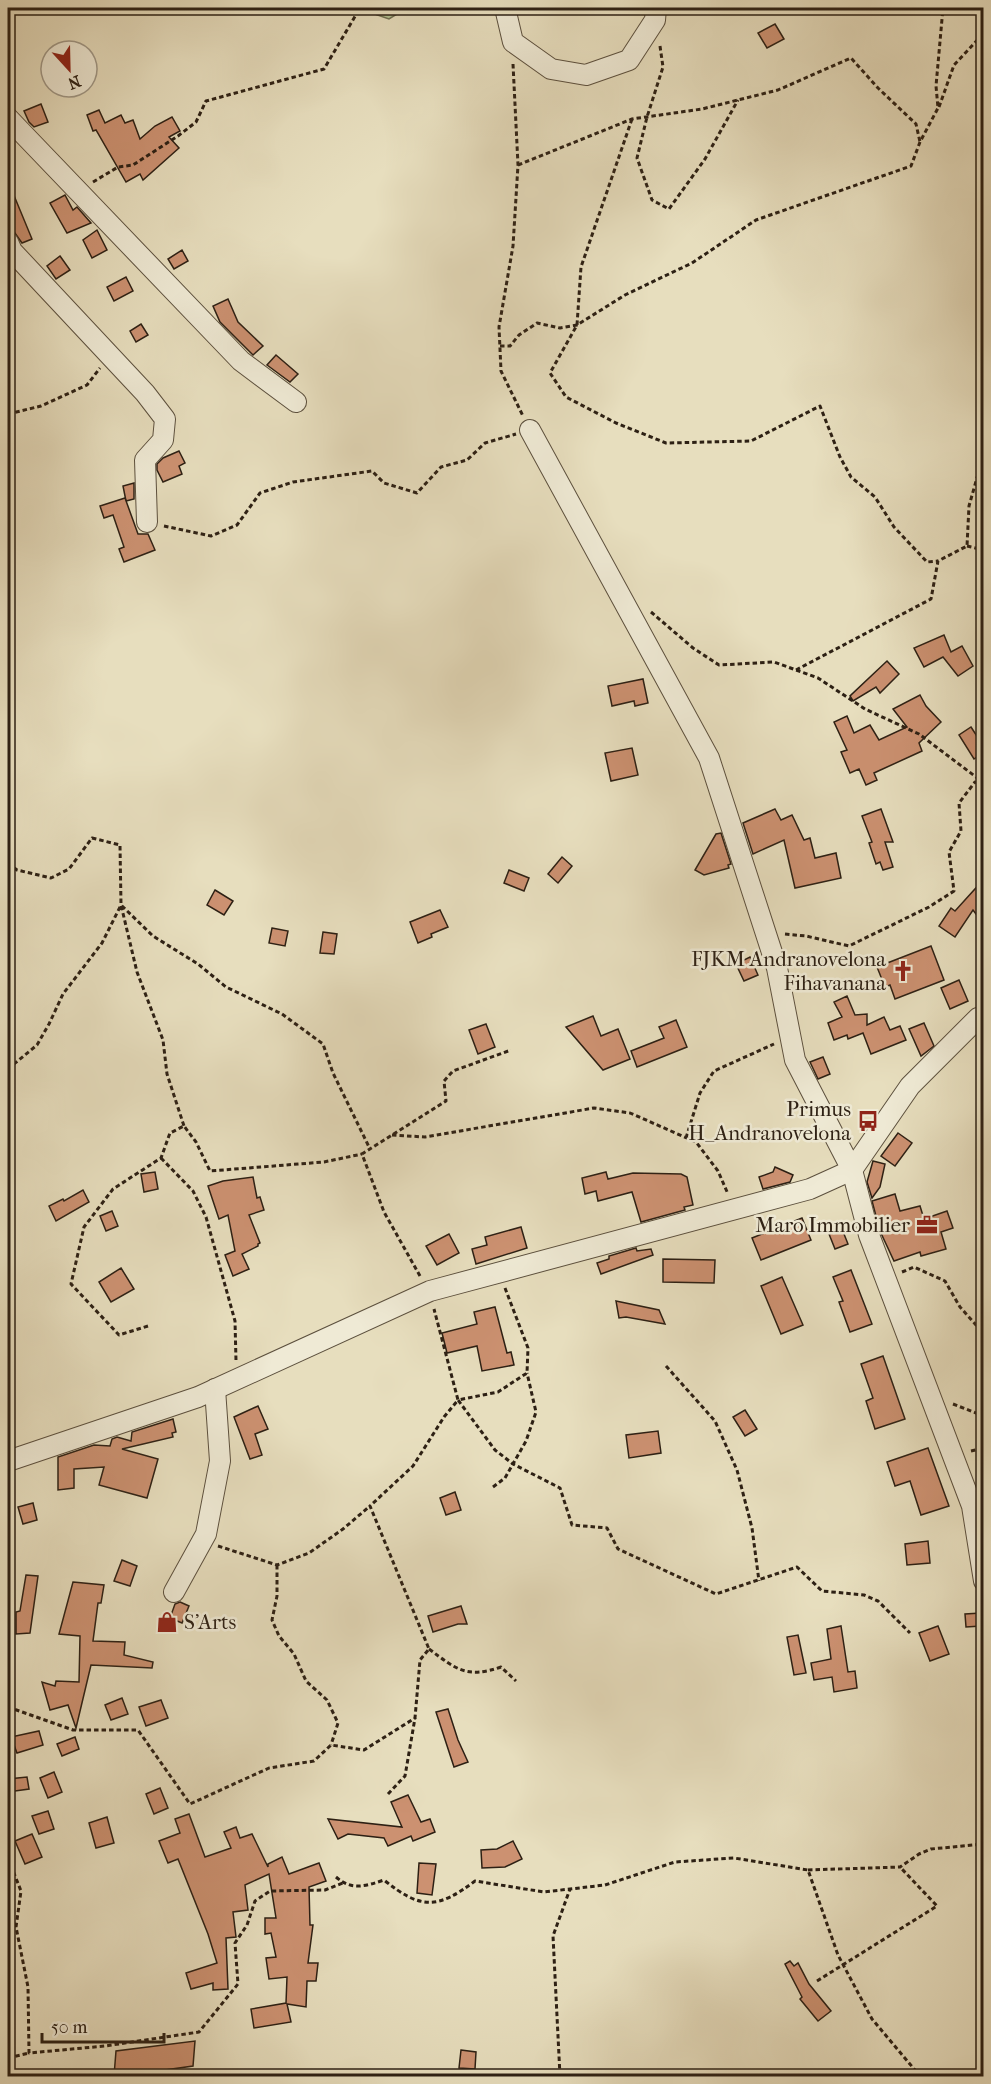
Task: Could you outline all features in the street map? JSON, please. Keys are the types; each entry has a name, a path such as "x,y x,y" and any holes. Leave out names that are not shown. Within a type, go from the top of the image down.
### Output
{"street":[{"path":"505,8 513,42 551,69 586,75 629,60 655,14"},
{"path":"8,118 241,361 296,402"},
{"path":"8,242 12,251 110,354 165,418 163,440 145,460 147,522"},
{"path":"530,430 709,758 777,968 795,1060 852,1170 869,1235 972,1506 984,1581"},
{"path":"8,1461 215,1389 430,1291 810,1189 852,1170 910,1086 978,1018 984,1016"},
{"path":"174,1592 206,1534 220,1461 215,1389"}],"path":[{"path":"77,191 118,167 133,165 178,136 196,122 206,101 324,69 360,8"},
{"path":"938,108 936,86 944,8"},
{"path":"655,14 663,67 637,158 652,200 669,209 705,159 738,100"},
{"path":"500,346 510,346 519,335 537,322 560,328 577,325 625,295 692,263 756,220 911,166 920,142 938,108 954,65 984,33"},
{"path":"147,522 211,536 237,525 260,493 293,482 372,471 384,483 417,494 441,467 467,460 485,443 530,430 501,371 499,327 513,246 518,165 513,42"},
{"path":"518,165 632,119 702,109 778,90 851,58 878,88 916,124 920,142"},
{"path":"632,119 581,267 577,325 550,373 566,397 616,423 666,443 751,441 819,406 840,457 851,477 875,497 894,527 927,562 938,561 966,546 984,550"},
{"path":"8,414 41,406 87,385 110,354"},
{"path":"966,546 969,506 984,453"},
{"path":"796,670 931,599 938,561"},
{"path":"648,610 693,648 719,665 774,662 818,678 865,709 919,734 984,784"},
{"path":"765,932 806,936 849,946 929,907 954,891 949,852 961,831 959,803 975,782 984,784"},
{"path":"8,863 17,870 51,878 69,869 92,838 120,845 121,905 137,972 164,1040 167,1074 184,1126 196,1142 210,1171 324,1162 362,1154 446,1101 444,1081 453,1071 511,1050"},
{"path":"8,1069 37,1044 63,994 102,943 121,905"},
{"path":"121,905 153,936 198,964 226,987 282,1014 323,1044 333,1073 370,1149"},
{"path":"686,1138 700,1093 714,1071 790,1036"},
{"path":"391,1135 424,1137 594,1108 630,1113 696,1142 718,1171 734,1209"},
{"path":"148,1326 119,1335 71,1284 84,1227 113,1189 161,1158 170,1133 184,1126"},
{"path":"362,1154 384,1212 430,1291 458,1400 495,1450 513,1464 560,1488 572,1524 606,1528 618,1549 716,1594 797,1568 822,1591 864,1595 878,1601 910,1633"},
{"path":"161,1158 194,1191 206,1217 235,1321 236,1379"},
{"path":"885,1279 914,1267 945,1281 960,1306 976,1325 984,1329"},
{"path":"493,1487 505,1478 526,1441 536,1412 527,1373 528,1348 499,1272"},
{"path":"666,1366 715,1421 737,1470 752,1528 759,1581"},
{"path":"202,1541 277,1565 309,1553 343,1530 413,1466 444,1417 458,1400 498,1392 527,1373"},
{"path":"929,1395 976,1413 984,1413"},
{"path":"370,1506 429,1649 456,1669 483,1673 501,1667 516,1681"},
{"path":"8,1707 73,1730 138,1730 190,1804 269,1768 314,1761 331,1745 338,1723 327,1700 306,1681 294,1654 279,1636 272,1620 277,1596 277,1565"},
{"path":"388,1794 405,1776 415,1718 420,1660 429,1649"},
{"path":"331,1745 364,1750 415,1718"},
{"path":"336,1877 343,1883 363,1887 384,1880 402,1894 430,1904 455,1896 476,1881 544,1892 605,1885 675,1862 734,1858 808,1870 900,1867 930,1849 984,1844"},
{"path":"8,1858 21,1891 16,1927 28,1987 29,2053"},
{"path":"817,1982 937,1906 900,1867"},
{"path":"808,1870 838,1955 872,2019 920,2076"},
{"path":"8,2058 29,2053 105,2046 199,2032 238,1984 235,1943 247,1925 255,1901 270,1892 325,1890 343,1883"},
{"path":"560,2076 553,1936 570,1889"}],"green space":[{"path":"357,8 407,8 389,19"}],"building":[{"path":"775,24 784,39 767,48 758,33"},
{"path":"41,104 48,122 34,127 24,111"},
{"path":"99,110 105,123 121,115 125,123 133,120 140,139 155,126 172,117 180,131 169,137 179,148 143,180 140,174 126,182 96,130 93,131 87,115"},
{"path":"8,181 32,239 22,243 8,227"},
{"path":"65,195 73,210 77,207 91,223 67,233 50,203"},
{"path":"97,230 107,250 92,258 83,240"},
{"path":"182,250 188,261 174,269 168,259"},
{"path":"60,256 70,270 56,279 47,266"},
{"path":"126,277 133,291 114,301 107,287"},
{"path":"228,299 238,322 263,346 253,355 220,322 213,306"},
{"path":"141,324 148,335 136,342 130,331"},
{"path":"276,355 298,374 290,382 267,365"},
{"path":"179,451 185,463 179,466 182,474 163,482 157,470 157,464 163,458"},
{"path":"134,483 134,499 126,501 123,486"},
{"path":"125,498 138,534 148,534 155,550 124,562 119,549 124,547 113,515 104,518 100,506"},
{"path":"944,635 951,652 962,646 973,666 958,676 943,657 924,667 914,648"},
{"path":"887,661 899,674 880,693 876,687 853,701 850,696"},
{"path":"643,679 648,703 635,706 634,701 612,706 608,686"},
{"path":"920,695 926,706 941,722 919,743 922,751 874,773 877,780 866,785 859,769 850,773 841,752 847,750 834,722 847,716 854,733 870,725 879,740 907,727 893,709"},
{"path":"971,727 984,747 984,752 974,759 959,735"},
{"path":"632,748 638,775 611,781 605,753"},
{"path":"775,809 781,820 792,815 804,840 810,838 815,858 836,853 841,878 795,888 784,840 753,854 743,823"},
{"path":"881,809 893,842 885,842 893,867 883,870 880,862 876,864 869,843 872,842 862,816"},
{"path":"721,833 731,864 728,865 729,868 704,875 695,870 716,834"},
{"path":"562,857 572,866 558,883 548,874"},
{"path":"509,870 529,878 524,891 504,883"},
{"path":"984,879 984,905 976,914 973,910 955,937 939,926 951,908 955,911"},
{"path":"215,890 233,901 224,915 207,905"},
{"path":"440,910 448,927 431,934 432,937 418,943 410,922"},
{"path":"272,928 288,931 285,946 269,943"},
{"path":"323,932 337,934 334,954 320,953"},
{"name":"FJKM Andranovelona Fihavanana","path":"931,946 944,980 895,999 890,985 885,987 877,967"},
{"path":"750,957 758,975 744,981 736,964"},
{"path":"959,980 968,1001 950,1009 941,988"},
{"path":"847,996 855,1015 867,1014 867,1025 884,1017 890,1030 900,1026 906,1040 871,1054 863,1033 848,1039 847,1035 834,1040 828,1023 842,1017 834,1002"},
{"path":"593,1016 601,1036 618,1029 630,1059 603,1070 566,1027"},
{"path":"676,1020 687,1047 637,1067 631,1051 664,1038 659,1027"},
{"path":"924,1023 934,1046 921,1056 909,1029"},
{"path":"486,1024 495,1047 478,1054 469,1030"},
{"path":"823,1057 830,1074 818,1079 810,1062"},
{"path":"898,1133 912,1143 895,1166 881,1156"},
{"path":"873,1161 885,1164 880,1187 872,1198 867,1182"},
{"path":"775,1167 793,1175 790,1182 763,1189 759,1177 773,1172"},
{"path":"155,1172 158,1189 144,1192 141,1174"},
{"path":"606,1172 608,1179 633,1173 681,1174 687,1177 693,1205 684,1207 685,1210 641,1222 632,1192 598,1201 596,1191 585,1194 582,1178"},
{"path":"253,1177 257,1198 260,1197 264,1210 249,1215 260,1243 242,1254 249,1269 233,1276 225,1255 235,1251 228,1215 219,1219 208,1186 223,1181"},
{"path":"83,1190 89,1202 56,1221 49,1206 63,1199 64,1201"},
{"path":"895,1194 900,1211 920,1206 924,1219 947,1211 953,1228 941,1232 946,1249 921,1256 920,1252 894,1261 880,1231 872,1201"},
{"path":"112,1211 118,1226 106,1231 100,1216"},
{"path":"802,1218 811,1240 761,1260 752,1238"},
{"path":"521,1227 527,1248 476,1264 472,1249 487,1245 485,1237"},
{"path":"842,1229 848,1244 835,1249 829,1234"},
{"path":"449,1234 459,1253 437,1265 426,1246"},
{"path":"636,1248 637,1251 651,1249 653,1255 601,1274 597,1263 609,1259 609,1256"},
{"path":"663,1259 715,1260 714,1283 663,1282"},
{"path":"121,1268 134,1289 111,1302 99,1282"},
{"path":"851,1270 872,1324 850,1332 839,1302 843,1301 833,1277"},
{"path":"782,1277 803,1325 781,1334 761,1286"},
{"path":"616,1301 659,1310 665,1324 626,1317 619,1318"},
{"path":"495,1307 507,1353 511,1352 514,1365 482,1371 477,1346 447,1353 442,1333 477,1324 474,1312"},
{"path":"883,1356 905,1419 875,1429 866,1401 873,1398 861,1364"},
{"path":"258,1406 268,1429 255,1434 262,1455 250,1459 234,1417"},
{"path":"745,1410 757,1429 745,1436 733,1417"},
{"path":"173,1419 176,1432 172,1433 173,1437 122,1449 158,1459 147,1498 99,1485 104,1467 74,1469 74,1488 58,1490 58,1457 94,1445 110,1446 112,1439 117,1437 131,1441 132,1432"},
{"path":"658,1431 661,1453 629,1458 626,1435"},
{"path":"928,1448 949,1506 921,1515 910,1481 895,1486 887,1462"},
{"path":"455,1492 461,1510 446,1515 440,1498"},
{"path":"33,1503 37,1520 23,1524 18,1507"},
{"path":"928,1541 930,1563 907,1565 905,1544"},
{"path":"122,1560 137,1566 130,1586 114,1581"},
{"path":"26,1575 38,1576 30,1633 16,1634 16,1612 20,1611"},
{"path":"73,1582 104,1585 101,1603 98,1603 93,1641 125,1642 124,1655 153,1662 152,1668 91,1665 76,1728 68,1705 50,1710 42,1682 55,1686 56,1681 79,1682 80,1636 59,1634"},
{"path":"180,1602 189,1606 182,1623 170,1618 175,1604"},
{"path":"461,1606 467,1624 458,1624 433,1632 428,1616"},
{"path":"981,1613 981,1626 966,1627 965,1614"},
{"path":"841,1626 848,1672 855,1671 857,1688 834,1692 832,1677 814,1680 811,1663 831,1659 827,1629"},
{"path":"938,1626 949,1654 930,1661 919,1633"},
{"path":"798,1635 806,1673 794,1675 787,1637"},
{"path":"122,1698 128,1714 111,1720 105,1705"},
{"path":"161,1700 168,1718 146,1726 139,1707"},
{"path":"448,1709 468,1762 454,1767 436,1712"},
{"path":"39,1731 43,1745 17,1753 11,1737"},
{"path":"75,1737 79,1749 62,1756 57,1744"},
{"path":"54,1772 62,1792 48,1798 40,1778"},
{"path":"27,1777 29,1789 8,1792 8,1779"},
{"path":"160,1788 168,1808 154,1814 146,1794"},
{"path":"408,1795 421,1822 430,1819 435,1832 413,1841 411,1836 388,1846 384,1838 348,1834 338,1839 328,1819 402,1827 391,1802"},
{"path":"48,1811 54,1829 39,1834 32,1816"},
{"path":"189,1814 205,1857 231,1848 224,1832 236,1827 240,1838 252,1834 268,1867 268,1864 282,1857 289,1874 319,1863 326,1881 309,1887 310,1925 313,1925 308,1963 318,1963 316,1981 307,1981 306,2007 287,2004 291,2022 254,2028 251,2009 286,2003 287,1977 269,1979 266,1958 276,1957 271,1933 265,1934 265,1918 276,1918 269,1874 245,1885 248,1910 233,1912 236,1937 226,1938 228,1989 213,1990 213,1983 191,1989 186,1973 217,1963 178,1859 168,1863 159,1841 180,1833 175,1819"},
{"path":"107,1817 114,1843 96,1848 89,1823"},
{"path":"32,1834 42,1857 25,1864 15,1841"},
{"path":"513,1841 522,1859 505,1867 482,1868 481,1850 497,1849"},
{"path":"419,1863 436,1864 432,1895 417,1893"},
{"path":"790,1961 794,1966 798,1963 809,1984 831,2011 818,2021 800,1999 802,1997 785,1964"},
{"path":"195,2041 193,2066 165,2070 164,2076 114,2076 116,2051"},
{"path":"461,2050 476,2052 475,2069 459,2068"}],"place":[{"name":"FJKM Andranovelona Fihavanana","path":"903,971"},
{"name":"Primus H_Andranovelona","path":"868,1121"},
{"name":"Maro Immobilier","path":"927,1225"},
{"name":"S'Arts","path":"167,1622"}]}
